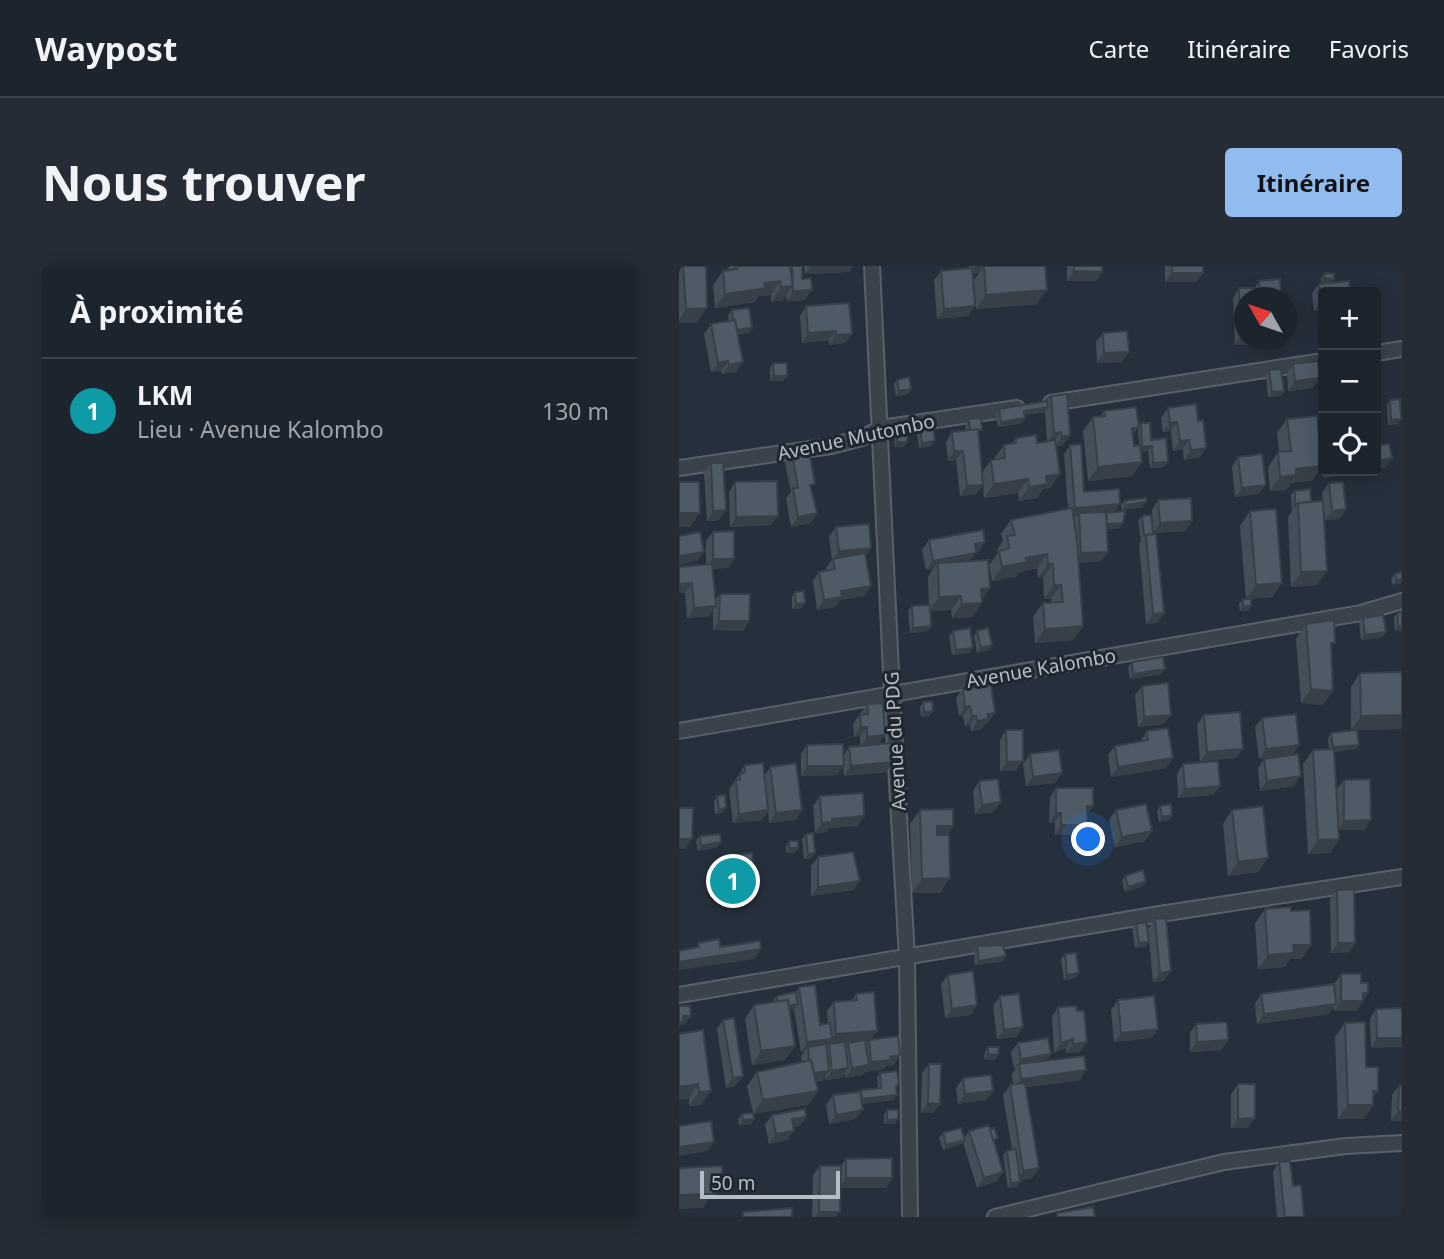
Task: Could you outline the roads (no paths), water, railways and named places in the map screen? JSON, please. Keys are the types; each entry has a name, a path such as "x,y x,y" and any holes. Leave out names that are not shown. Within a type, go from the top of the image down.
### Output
{"street":[{"name":"Avenue du PDG","path":"872,266 907,958 911,1217"},
{"path":"1381,352 1402,349"},
{"name":"Avenue Mutombo","path":"679,468 831,446 862,438 881,428 1318,362"},
{"name":"Avenue Kalombo","path":"679,731 1360,613 1402,601"},
{"path":"679,995 1160,914 1402,877"},
{"path":"995,1217 1224,1162 1346,1146 1402,1143"}],"place":[{"name":"LKM","path":"733,881"}]}
